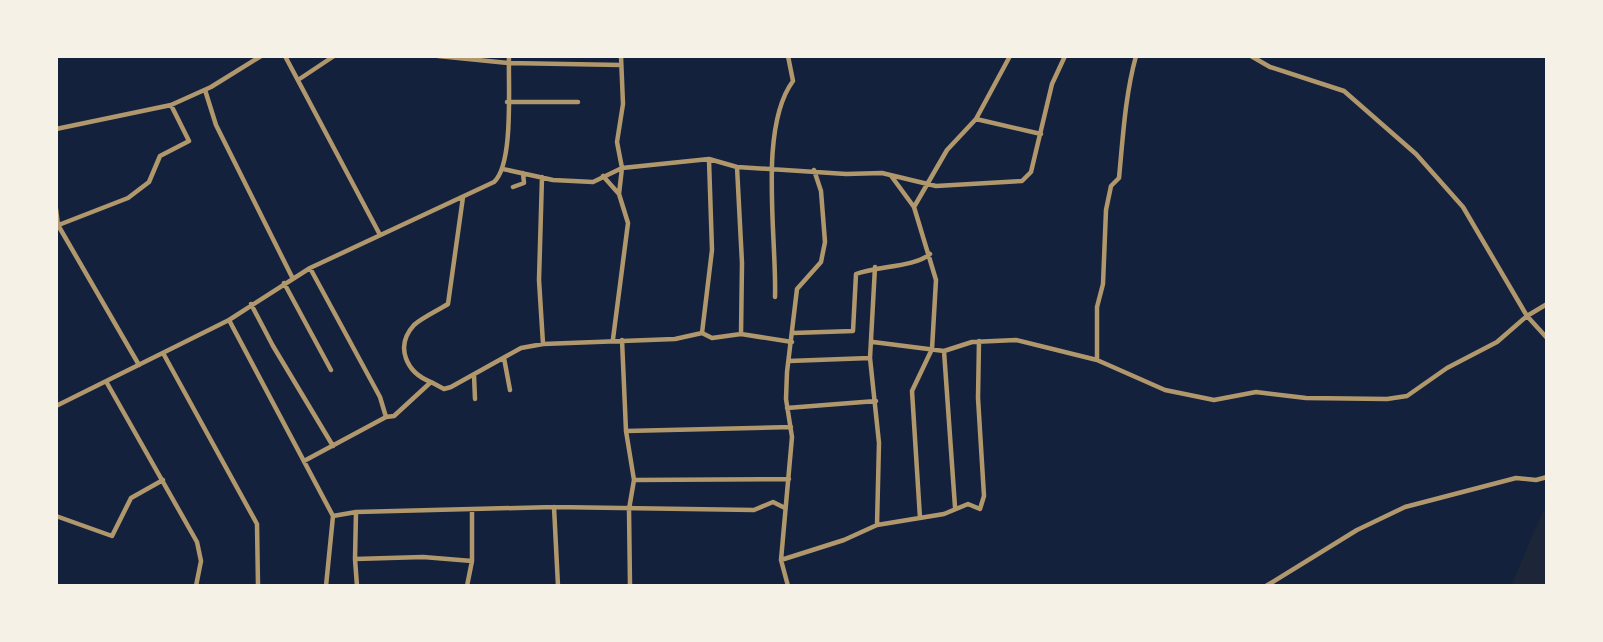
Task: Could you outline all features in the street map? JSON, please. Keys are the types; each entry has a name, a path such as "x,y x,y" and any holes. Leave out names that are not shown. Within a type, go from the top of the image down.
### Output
{"street":[{"path":"56,129 171,105 205,90 261,56"},
{"path":"285,56 379,233"},
{"path":"298,80 334,56"},
{"path":"438,56 508,63 621,65"},
{"path":"56,406 107,383 229,320 310,268 379,233 494,182 503,169 509,56"},
{"path":"613,340 627,248 628,223 619,194 622,168 617,142 623,104 621,56"},
{"path":"775,297 771,167 784,93 793,81 789,56"},
{"path":"914,207 947,150 976,119 1010,56"},
{"path":"503,169 542,177 593,182 622,168 709,159 737,167 771,167 846,174 882,173 936,186 1021,181 1031,172 1052,84 1065,56"},
{"path":"1097,360 1097,307 1103,284 1106,210 1111,186 1119,178 1128,110 1127,90 1136,56"},
{"path":"1251,56 1270,67 1344,91 1416,154 1463,207 1527,316 1547,338"},
{"path":"205,90 216,125 293,278"},
{"path":"507,102 578,102"},
{"path":"57,225 128,198 149,182 160,156 188,141 171,105"},
{"path":"976,119 1041,134"},
{"path":"702,333 712,250 709,159"},
{"path":"737,167 742,263 741,334"},
{"path":"788,586 781,560 789,479 789,361 797,289 824,257 821,191 814,170"},
{"path":"513,187 524,183 523,173"},
{"path":"603,176 619,194"},
{"path":"542,177 539,281 543,344"},
{"path":"892,177 914,207 936,280 932,349 912,391 919,518"},
{"path":"463,196 448,304 415,324 404,339 404,357 416,376 444,388 474,375 521,348 543,344 675,339 702,333 712,338 741,334 792,342"},
{"path":"56,209 57,225 139,365"},
{"path":"793,333 853,331 856,274 875,267 920,262 930,254"},
{"path":"875,267 873,342 870,358 876,401 880,486 877,525"},
{"path":"310,268 380,397 386,417"},
{"path":"284,283 331,370"},
{"path":"251,304 278,357 333,446"},
{"path":"873,342 944,351 979,341 1016,340 1097,360 1165,390 1214,400 1256,392 1306,398 1387,399 1407,396 1447,368 1497,342 1527,316 1547,304"},
{"path":"229,320 333,516 326,586"},
{"path":"622,340 626,431 634,480 629,509 630,586"},
{"path":"781,560 844,540 877,525 944,514 954,507 968,504 980,509 984,496 978,398 979,341"},
{"path":"944,351 954,507"},
{"path":"163,353 257,524 258,586"},
{"path":"504,358 510,390"},
{"path":"789,361 870,358"},
{"path":"474,375 475,399"},
{"path":"304,461 386,417 394,416 431,382"},
{"path":"107,383 197,542 201,561 196,586"},
{"path":"787,408 876,401"},
{"path":"626,431 791,427"},
{"path":"1266,586 1357,530 1405,507 1516,478 1536,480 1547,477"},
{"path":"634,480 789,479"},
{"path":"56,516 112,536 131,498 163,480"},
{"path":"333,516 356,512 554,508 754,510 773,502 785,508"},
{"path":"554,508 558,586"},
{"path":"467,586 472,561 472,510"},
{"path":"356,512 357,586"},
{"path":"355,559 423,557 472,561"}],"shaded area":[{"path":"1543,511 1547,513 1547,586 1511,586"}]}
